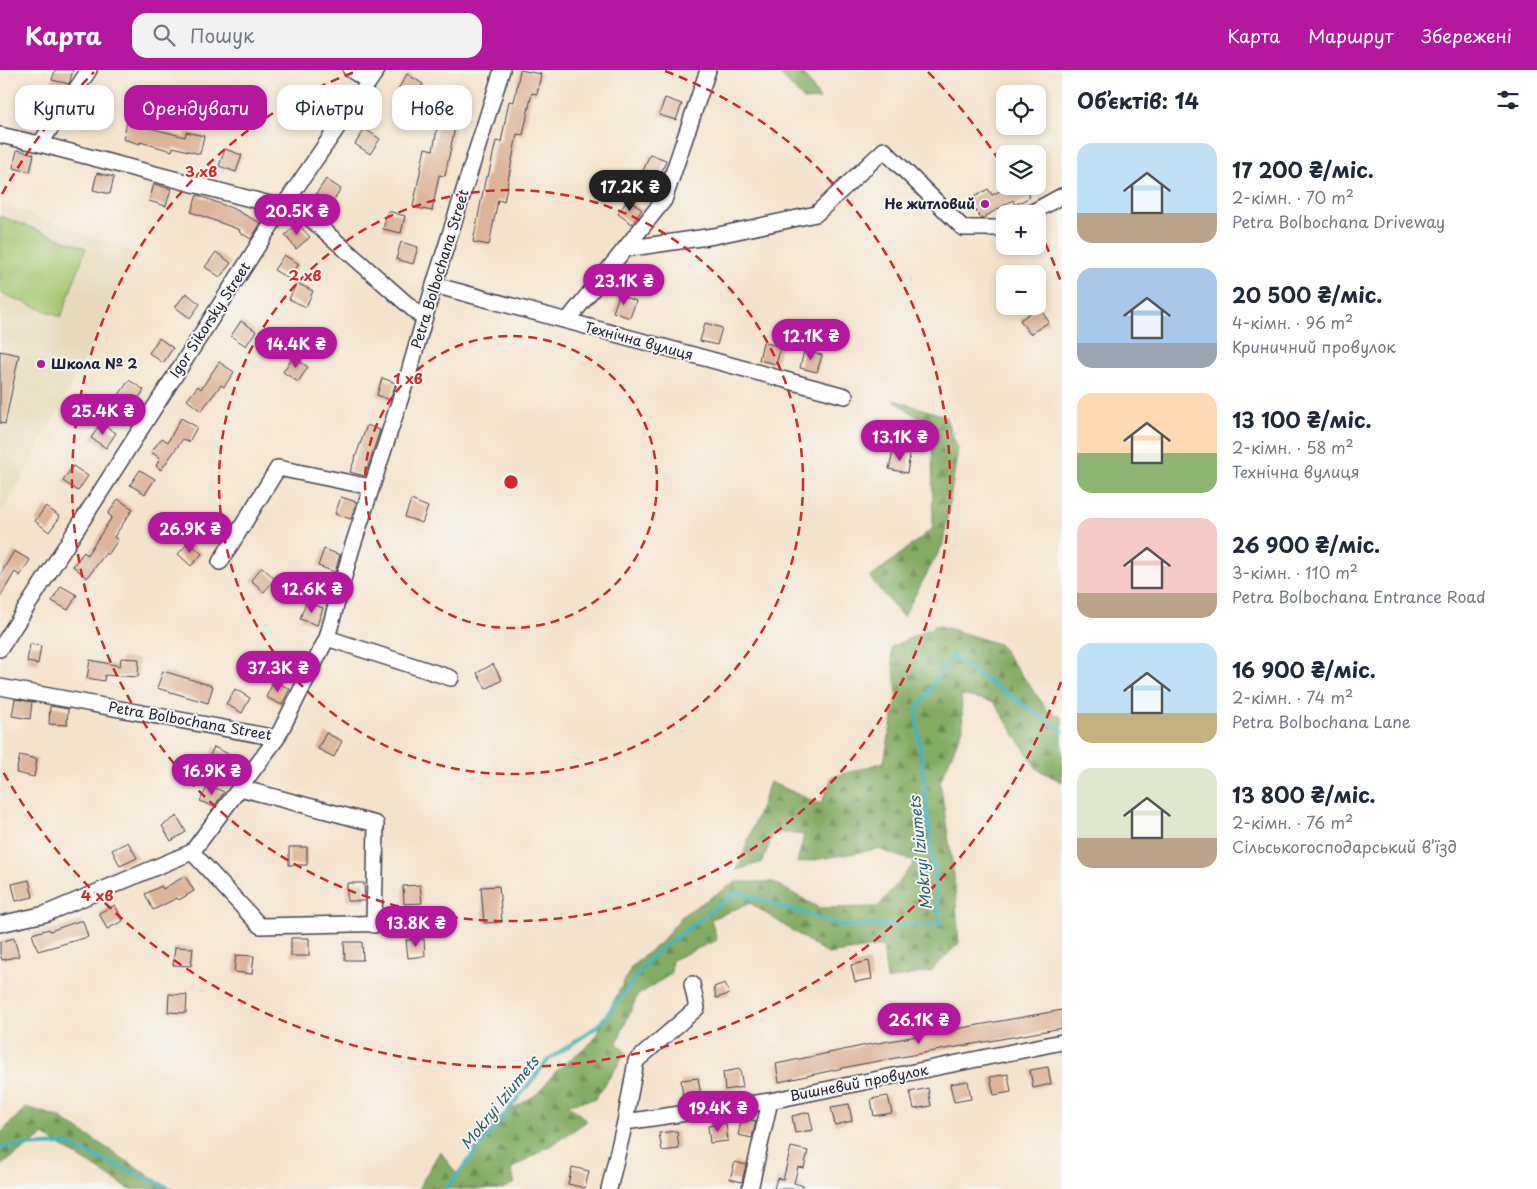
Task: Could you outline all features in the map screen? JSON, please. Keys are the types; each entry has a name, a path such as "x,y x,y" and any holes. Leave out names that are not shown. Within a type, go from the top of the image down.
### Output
{"street":[{"path":"40,144 89,70"},
{"path":"351,70 373,76"},
{"name":"Petra Bolbochana Street","path":"0,687 277,738 327,638 351,551 409,372 434,285 502,70"},
{"path":"567,321 664,200 708,70"},
{"name":"Igor Sikorsky Street","path":"0,649 282,208 373,76"},
{"path":"0,135 304,214 424,319"},
{"path":"625,249 714,236 816,214 884,150 963,228 996,228"},
{"path":"1045,205 1062,196"},
{"name":"Технічна вулиця","path":"434,285 845,396"},
{"path":"220,562 278,468 371,487"},
{"path":"327,638 450,678"},
{"path":"0,924 45,914 192,852 277,738"},
{"path":"240,788 376,824 374,925"},
{"path":"192,852 260,926 444,922"},
{"path":"609,1189 625,1122 636,1061 697,1008 692,984"},
{"name":"Вишневий провулок","path":"625,1122 770,1101 1062,1042"},
{"path":"750,1189 770,1101"}],"shaded area":[{"name":"Школа № 2","path":"0,203 136,253 64,400 6,507 0,514"}],"green space":[{"path":"776,70 801,70 820,99 804,100"},
{"path":"0,216 86,248 61,317 0,293"},
{"path":"894,400 945,416 958,449 943,544 903,617 870,578 933,528 932,428"},
{"path":"937,625 999,644 1049,712 1062,717 1062,782 1037,769 994,702 961,695 963,728 940,782 954,875 959,943 931,971 887,980 883,946 828,954 750,903 711,919 717,940 672,960 671,974 637,996 617,1043 626,1053 595,1099 568,1104 587,1121 511,1169 515,1183 502,1189 418,1189 440,1151 458,1176 491,1122 537,1094 557,1070 593,1041 632,966 662,941 683,915 736,882 773,882 819,908 878,907 915,862 878,849 797,863 804,835 774,832 762,862 737,870 770,782 821,804 832,777 884,762 897,695 891,647"},
{"path":"26,1107 59,1117 170,1189 129,1189 44,1135 0,1166 0,1134"}],"building":[{"path":"55,70 73,70 69,84 52,80"},
{"path":"520,70 541,74 537,94 532,93 523,135 517,134 504,202 498,200 489,245 473,242 486,176 488,177 496,141 501,142 509,101 514,102"},
{"path":"407,74 423,84 422,85 400,85"},
{"path":"665,98 682,104 676,120 659,115"},
{"path":"125,130 158,130 185,137 186,132 204,136 200,154 173,147 172,151 123,139"},
{"path":"364,130 380,139 370,154 355,144"},
{"path":"437,130 454,130 445,176 439,175 432,211 413,207 425,148 433,150"},
{"path":"225,149 242,155 236,172 219,166"},
{"path":"17,150 34,154 30,172 13,168"},
{"path":"650,154 666,160 660,177 643,171"},
{"path":"97,173 114,177 110,194 93,190"},
{"path":"326,179 341,189 331,204 316,194"},
{"path":"154,184 171,189 166,206 149,201"},
{"name":"Не житловий","path":"988,189 992,195 996,193 996,195 1029,195 1030,197 1015,205 1013,200 1005,205 996,205 996,210 981,219 969,200"},
{"path":"197,195 239,211 261,223 251,239 239,232 240,230 191,212"},
{"path":"628,199 642,210 632,224 618,214"},
{"path":"388,211 405,216 401,233 383,229"},
{"path":"298,224 310,237 296,249 285,235"},
{"path":"401,242 418,247 413,264 396,259"},
{"path":"216,252 231,263 220,277 205,267"},
{"path":"284,255 299,264 289,279 274,270"},
{"path":"297,283 313,291 306,307 289,299"},
{"path":"186,293 200,304 190,318 175,307"},
{"path":"619,295 636,301 630,318 613,312"},
{"path":"1027,315 1044,315 1049,322 1030,334 1020,320"},
{"path":"241,321 256,331 246,346 231,336"},
{"path":"705,323 722,328 717,345 700,341"},
{"path":"159,338 173,348 163,363 149,353"},
{"path":"763,342 781,347 776,364 759,360"},
{"path":"0,351 19,355 5,424 0,423"},
{"path":"804,351 822,355 817,372 800,368"},
{"path":"293,357 308,367 298,382 283,372"},
{"path":"219,362 234,372 224,387 221,385 201,411 187,400 198,386 201,389"},
{"path":"382,378 396,383 390,400 377,395"},
{"path":"129,380 144,390 134,405 119,395"},
{"path":"181,418 197,427 189,442 183,439 161,470 156,466 160,458 151,452 162,438 168,442"},
{"path":"101,423 116,433 106,448 91,438"},
{"path":"367,425 380,430 365,476 350,472"},
{"path":"893,452 910,455 907,473 889,469"},
{"path":"73,466 88,476 78,491 63,481"},
{"path":"140,470 155,479 145,494 130,485"},
{"path":"341,497 357,502 351,519 335,514"},
{"path":"118,499 133,509 114,537 118,540 108,555 106,553 87,578 73,566 84,552 87,555 112,517 108,514"},
{"path":"411,500 428,507 422,523 405,517"},
{"path":"46,506 60,517 49,532 35,521"},
{"path":"189,542 202,554 191,566 178,554"},
{"path":"324,549 340,555 335,572 318,566"},
{"path":"14,551 30,560 20,576 15,572 0,597 0,575"},
{"path":"262,567 275,579 264,592 251,580"},
{"path":"61,586 77,595 68,610 52,601"},
{"path":"306,602 323,608 317,625 300,619"},
{"path":"30,644 41,646 38,664 27,662"},
{"path":"121,658 139,659 138,677 105,675 104,681 87,678 90,660 120,666"},
{"path":"493,664 502,680 486,689 477,673"},
{"path":"163,671 213,686 208,703 157,688"},
{"path":"274,681 290,689 282,705 266,697"},
{"path":"235,689 250,698 242,713 226,704"},
{"path":"15,699 32,702 30,719 12,716"},
{"path":"50,706 68,709 67,725 49,724"},
{"path":"326,733 342,741 334,757 318,749"},
{"path":"214,747 230,755 223,771 206,764"},
{"path":"20,755 37,759 34,777 16,773"},
{"path":"208,785 224,792 214,807 200,801"},
{"path":"177,816 186,832 171,841 162,826"},
{"path":"128,842 137,858 120,866 112,850"},
{"path":"289,847 307,847 307,865 289,865"},
{"path":"185,876 194,891 179,900 177,898 153,910 145,894 161,886 163,889"},
{"path":"29,880 33,897 16,901 12,884"},
{"path":"347,883 364,883 365,901 347,901"},
{"path":"420,885 422,903 404,904 403,886"},
{"path":"499,886 502,922 484,923 481,887"},
{"path":"115,905 123,921 107,929 99,913"},
{"path":"83,921 88,937 38,951 32,934 49,929 50,931"},
{"path":"14,938 19,956 2,960 0,942"},
{"path":"291,938 309,938 309,956 291,956"},
{"path":"424,939 425,956 408,958 406,940"},
{"path":"344,942 362,942 363,960 345,960"},
{"path":"175,947 193,948 191,966 173,965"},
{"path":"236,955 254,956 252,974 234,972"},
{"path":"869,961 872,979 855,982 851,965"},
{"path":"725,983 729,994 716,998 714,987"},
{"path":"169,994 187,995 186,1013 168,1012"},
{"path":"1062,1010 1062,1028 857,1065 779,1082 776,1064 867,1045"},
{"path":"1048,1067 1051,1084 1033,1088 1030,1070"},
{"path":"740,1069 743,1087 725,1090 723,1072"},
{"path":"1008,1074 1011,1092 994,1095 990,1077"},
{"path":"698,1078 701,1095 683,1098 681,1080"},
{"path":"968,1081 971,1099 954,1102 950,1084"},
{"path":"928,1088 931,1106 914,1109 910,1092"},
{"path":"888,1096 892,1113 874,1116 871,1099"},
{"path":"849,1104 852,1121 835,1125 831,1107"},
{"path":"809,1112 813,1130 795,1133 792,1116"},
{"path":"742,1117 756,1121 752,1138 738,1135"},
{"path":"726,1123 728,1141 710,1143 708,1126"},
{"path":"677,1131 679,1149 662,1151 659,1133"},
{"path":"791,1147 808,1151 804,1168 798,1167 794,1183 804,1186 804,1189 774,1189 777,1178 783,1180"},
{"path":"735,1162 746,1165 742,1182 730,1179"},
{"path":"572,1167 589,1171 585,1188 568,1184"}],"waterway":[{"name":"Mokryi Iziumets","path":"446,1189 548,1060 598,1026 654,954 736,892 843,926 940,924 916,712 951,656 1062,731"},
{"name":"Mokryi Iziumets","path":"0,1147 65,1144 172,1189"}],"place":[{"name":"Не житловий","path":"985,204"},
{"name":"Школа № 2","path":"41,364"}]}
